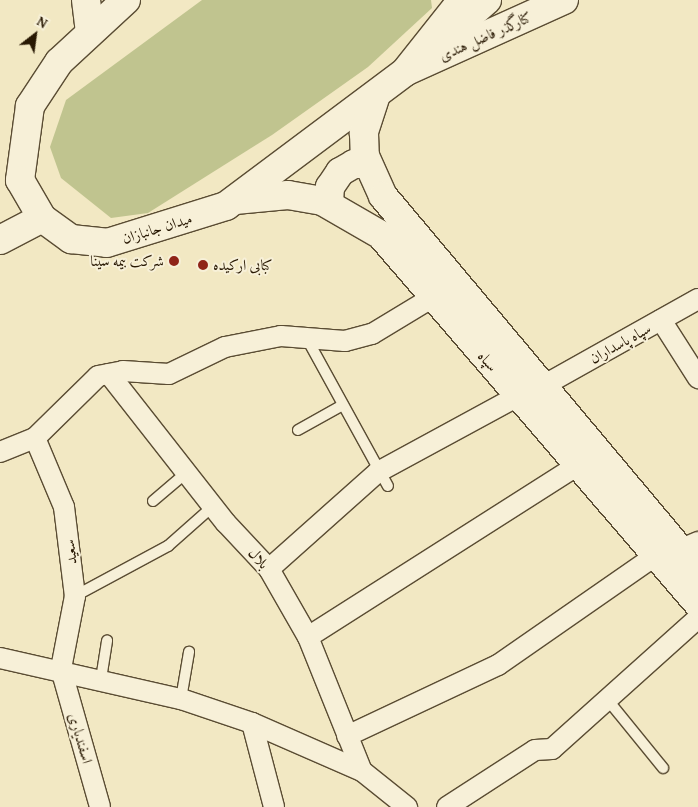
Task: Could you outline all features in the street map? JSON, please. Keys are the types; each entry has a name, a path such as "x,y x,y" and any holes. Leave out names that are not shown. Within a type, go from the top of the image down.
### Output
{"main road":[{"path":"86,0 90,31"},
{"name":"میدان جانبازان","path":"126,0 90,31 59,62 30,106 20,180 42,218 71,238 107,243 234,200 406,72 462,0"},
{"path":"406,72 487,0"},
{"name":"کنارگذر فاضل هندی","path":"406,72 564,0"},
{"name":"سپاه","path":"376,95 364,133 367,164 383,196 529,391 578,465 678,549 698,604"},
{"path":"329,204 330,187 340,172 354,164 367,164"},
{"name":"سپاه","path":"234,200 288,195 329,204 380,236 433,297 529,391 698,572"},
{"path":"0,240 42,218"}],"street":[{"path":"0,452 35,438 78,391 108,374 169,374 225,347 281,336 306,336 345,341 372,334 433,297"},
{"name":"سپاه پاسداران","path":"270,569 383,479 529,391 698,299"},
{"path":"661,320 698,378"},
{"name":"بلال","path":"108,374 213,506 270,569 308,636 362,771"},
{"name":"سعید","path":"35,438 64,507 75,596 61,669"},
{"path":"308,636 578,465"},
{"path":"347,736 498,665 678,549"},
{"path":"447,807 535,750 552,748 698,618"},
{"name":"بلال","path":"0,658 101,678 181,699 252,723 362,771 407,807"},
{"name":"اسفندیاری","path":"61,669 100,807"},
{"path":"252,723 274,807"}],"lane":[{"path":"306,336 383,479"},
{"path":"298,430 342,405"},
{"path":"153,501 186,473"},
{"path":"75,596 168,546 213,506"},
{"path":"101,678 107,640"},
{"path":"181,699 189,652"},
{"path":"607,699 663,768"}],"green space":[{"path":"202,0 431,0 432,8 368,67 272,135 148,213 111,218 61,178 50,147 66,100"}],"place":[{"name":"شرکت بیمه سینا","path":"174,261"},
{"name":"کبابی ارکیده","path":"203,265"}]}
